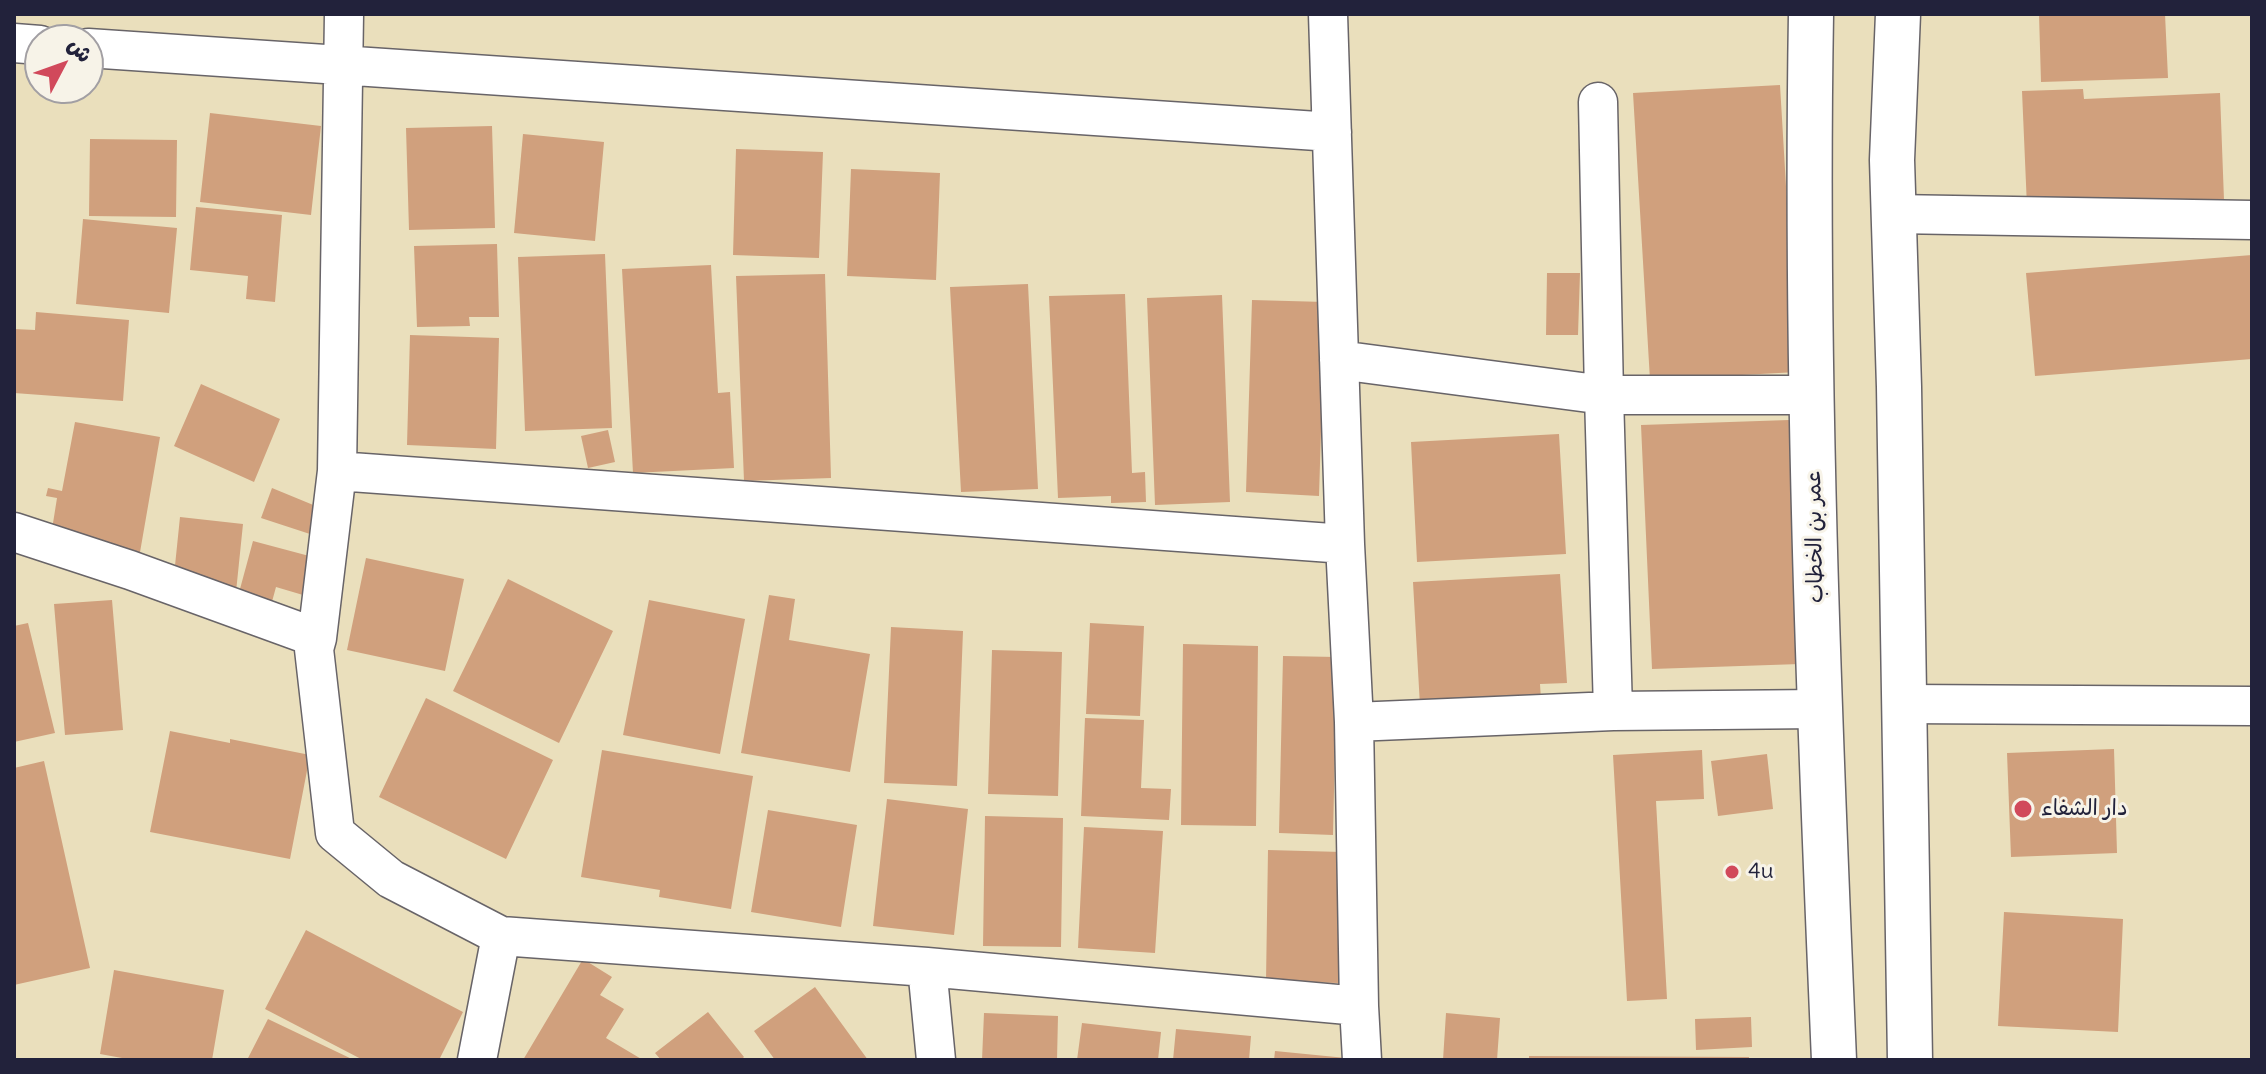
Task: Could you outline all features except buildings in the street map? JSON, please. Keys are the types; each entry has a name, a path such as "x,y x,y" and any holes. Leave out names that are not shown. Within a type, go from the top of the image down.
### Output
{"street":[{"path":"344,14 337,471 314,649 335,833 391,879 501,936 927,967 1359,1006"},
{"path":"1328,14 1345,544 1354,722 1362,1060"},
{"name":"عمر بن الخطاب","path":"1811,14 1812,395 1819,709 1834,1060"},
{"path":"1898,14 1892,160 1910,1060"},
{"path":"104,49 1332,132"},
{"path":"1598,102 1613,711"},
{"path":"1894,214 2252,220"},
{"path":"1339,360 1604,395 1812,395"},
{"path":"337,471 1345,544"},
{"path":"14,532 130,570 317,638"},
{"path":"1904,704 2252,706"},
{"path":"1354,722 1613,711 1819,709"},
{"path":"477,1060 501,936"},
{"path":"927,967 936,1060"}],"place":[{"name":"دار الشفاء","path":"2023,809"},
{"name":"4u","path":"1732,872"}]}
